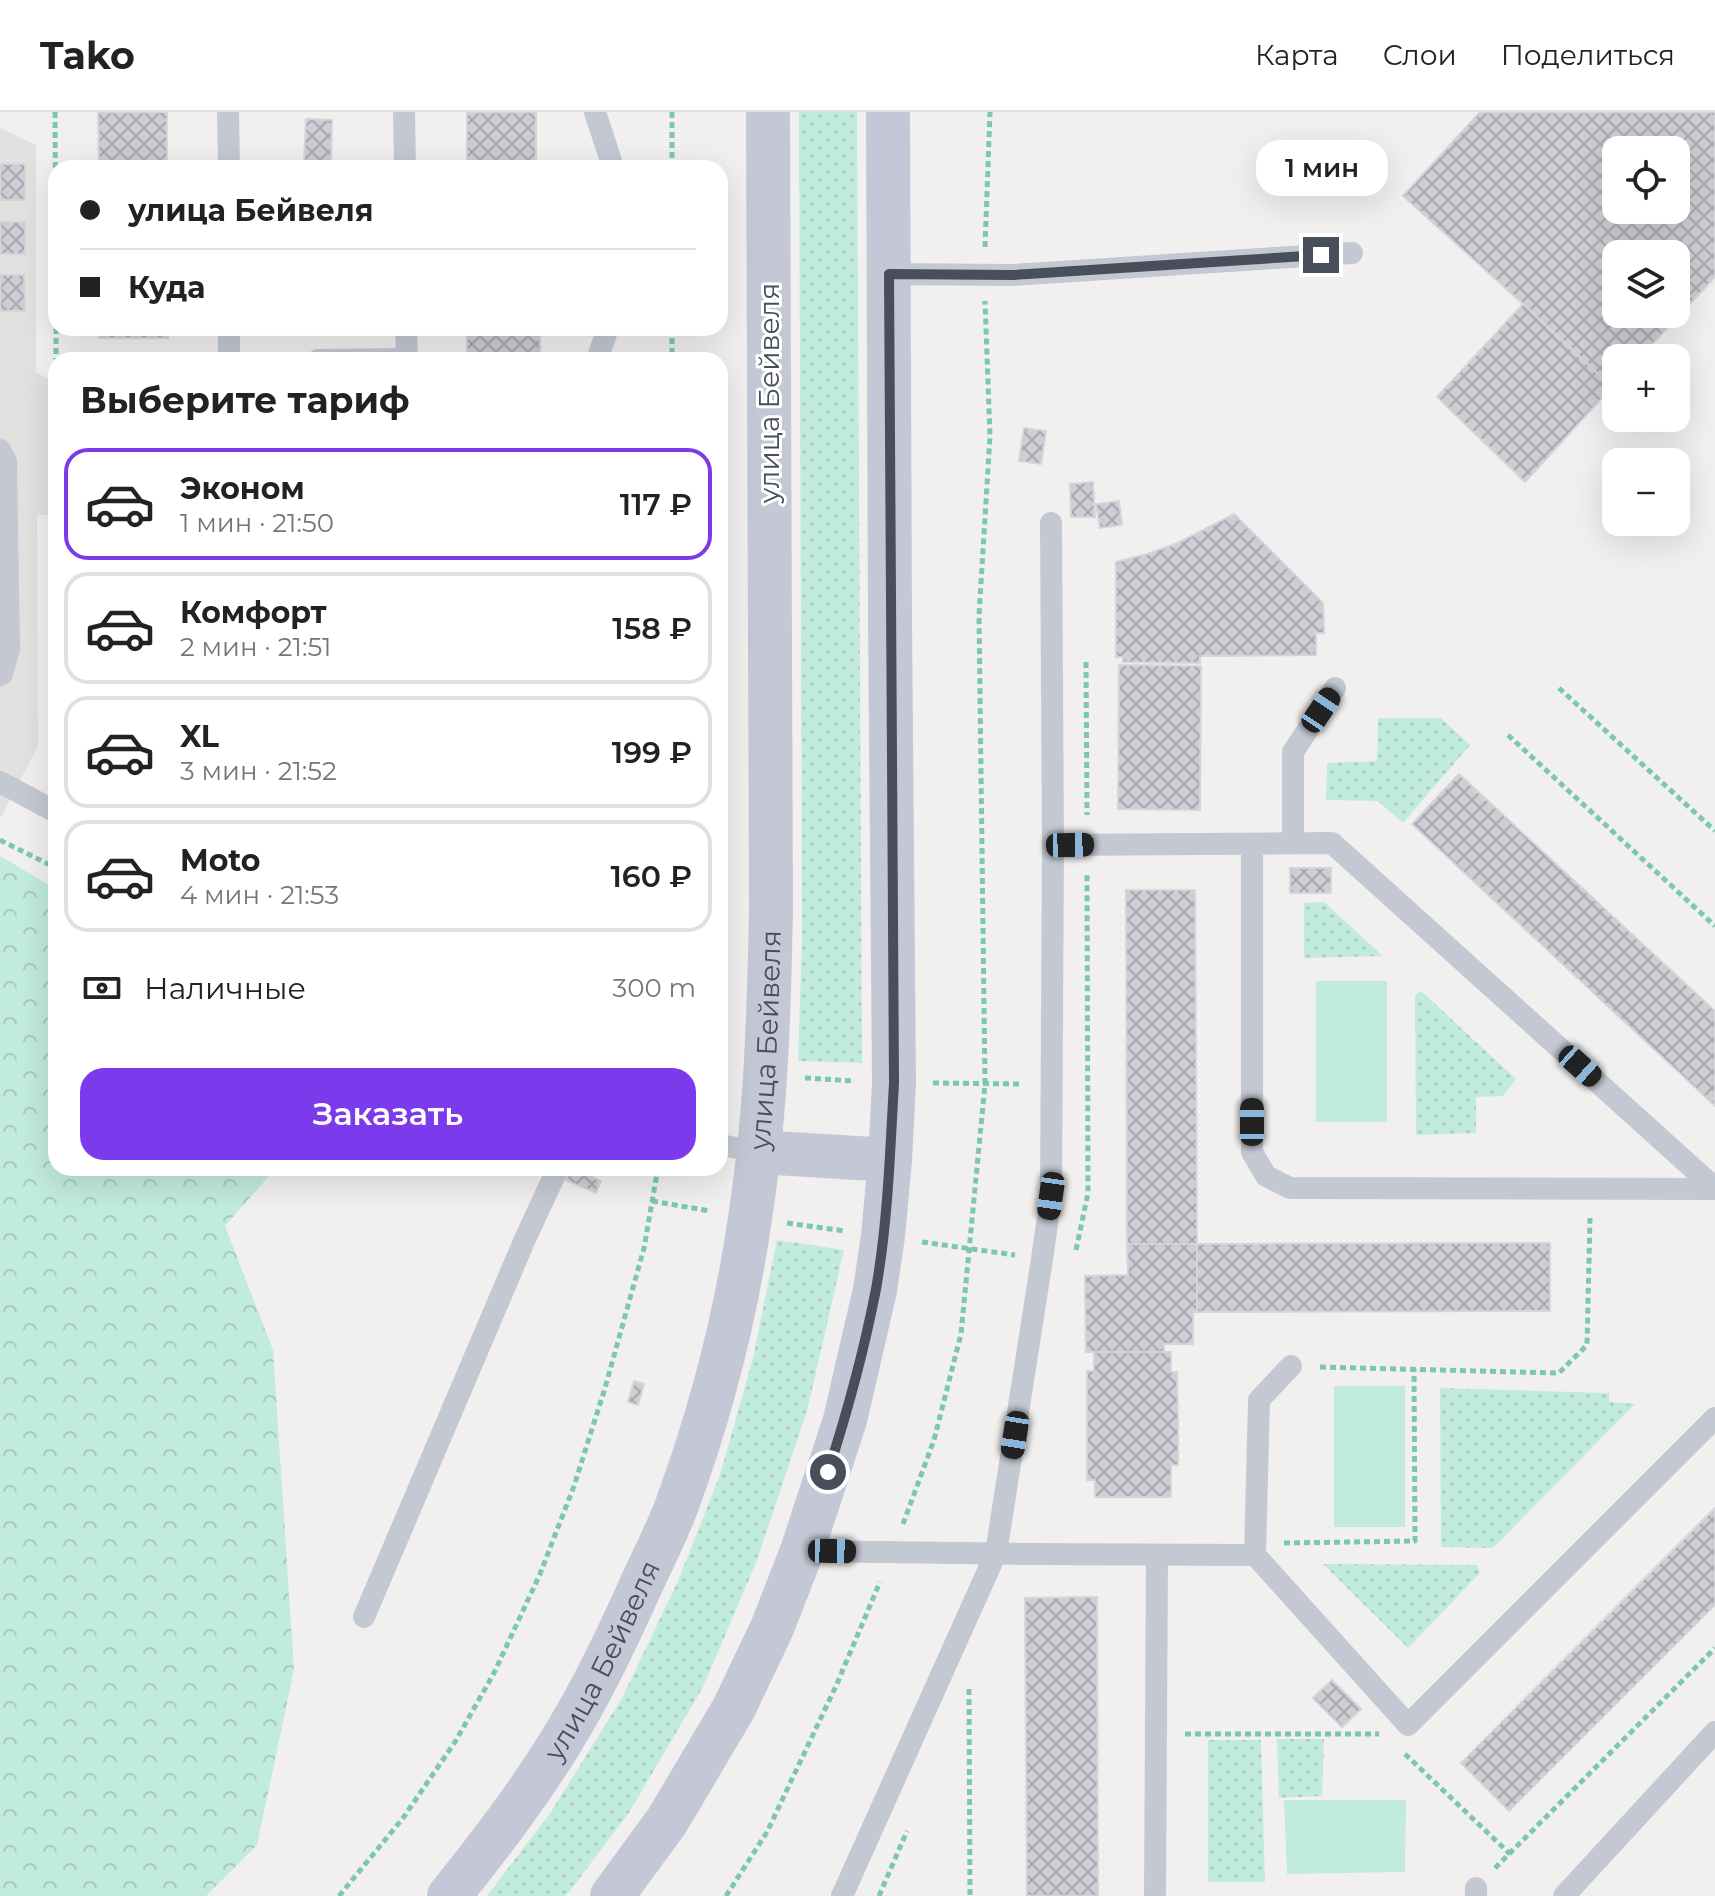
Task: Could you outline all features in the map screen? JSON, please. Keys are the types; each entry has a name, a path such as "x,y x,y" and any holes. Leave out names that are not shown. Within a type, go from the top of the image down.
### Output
{"main road":[{"name":"улица Бейвеля","path":"449,1896 532,1785 575,1719 612,1650 676,1508 708,1411 734,1310 750,1218 739,1149 770,969 768,112"},
{"path":"612,1896 667,1821 734,1708 772,1628 802,1551 845,1420 875,1290 890,1160 894,1083 888,112"},
{"path":"739,1149 890,1160"}],"lane":[{"path":"228,112 229,160"},
{"path":"404,112 405,160"},
{"path":"595,112 611,160"},
{"path":"889,274 1013,275 1352,253"},
{"path":"0,450 6,461 9,649 0,675"},
{"path":"842,1896 996,1553 1051,1196 1051,523"},
{"path":"1293,843 1293,752 1335,688"},
{"path":"0,782 48,808"},
{"path":"1053,845 1332,843 1715,1188"},
{"path":"1252,844 1252,1152 1266,1176 1290,1188 1715,1188"},
{"path":"364,1617 554,1176"},
{"path":"1291,1366 1259,1400 1255,1549 1408,1725 1715,1418"},
{"path":"802,1551 1157,1555 1255,1549"},
{"path":"1155,1896 1157,1555"},
{"path":"1564,1896 1715,1732"}],"path":[{"path":"55,112 55,160"},
{"path":"672,112 672,160"},
{"path":"726,1896 767,1832 836,1686 893,1552 934,1440 961,1334 985,1084 979,616 990,436 984,275 990,112"},
{"path":"1559,688 1715,831"},
{"path":"1508,735 1715,926"},
{"path":"0,840 48,864"},
{"path":"339,1896 403,1818 455,1742 494,1673 540,1574 574,1486 605,1388 644,1248 657,1176"},
{"path":"1291,1366 1559,1373 1587,1345 1591,1189"},
{"path":"1255,1549 1415,1541 1414,1369"},
{"path":"1476,1892 1715,1648"},
{"path":"969,1687 970,1896"},
{"path":"1156,1734 1384,1734 1408,1725"},
{"path":"1384,1734 1510,1854"}],"shaded area":[{"path":"0,128 36,145 36,372 48,379 48,515 37,515 38,746 0,819"}],"green space":[{"path":"799,112 857,112 862,1063 798,1061 802,936"},
{"path":"1378,718 1441,718 1470,745 1403,823 1378,801 1326,800 1327,763 1377,761"},
{"path":"0,856 48,884 48,1176 269,1176 225,1226 273,1350 294,1670 257,1845 206,1896 0,1896"},
{"path":"1324,902 1383,956 1304,958 1304,903"},
{"path":"1316,981 1387,981 1387,1122 1316,1122"},
{"path":"1421,991 1516,1079 1503,1096 1476,1097 1476,1133 1416,1135 1415,995"},
{"path":"777,1240 844,1250 807,1411 756,1563 703,1687 630,1811 566,1896 487,1896 551,1812 622,1698 678,1581 720,1475 753,1358"},
{"path":"1334,1386 1405,1386 1405,1527 1334,1527"},
{"path":"1440,1388 1609,1393 1609,1402 1635,1404 1493,1548 1441,1547"},
{"path":"1323,1564 1477,1565 1480,1573 1408,1648"},
{"path":"1277,1739 1324,1739 1322,1796 1279,1798"},
{"path":"1208,1740 1261,1740 1265,1882 1208,1882"},
{"path":"1284,1800 1406,1800 1405,1872 1287,1874"}],"building":[{"path":"98,112 167,112 167,160 99,160"},
{"path":"467,112 536,112 536,160 467,160"},
{"path":"1480,112 1715,112 1715,277 1690,304 1690,240 1602,240 1602,328 1667,328 1652,344 1602,344 1602,378 1403,196"},
{"path":"306,119 332,120 331,160 304,160"},
{"path":"0,164 25,164 25,200 0,200"},
{"path":"0,222 25,222 25,254 0,254"},
{"path":"0,275 24,275 25,311 0,311"},
{"path":"1523,304 1602,378 1602,398 1525,482 1437,397"},
{"path":"99,336 168,336 168,338"},
{"path":"467,336 540,336 540,352 467,352"},
{"path":"1024,428 1046,431 1041,464 1019,461"},
{"path":"1093,482 1095,517 1071,517 1070,484"},
{"path":"1119,501 1122,525 1100,528 1096,504"},
{"path":"1234,514 1323,603 1324,633 1316,633 1316,655 1200,656 1200,663 1123,662 1123,657 1116,657 1116,562 1178,543"},
{"path":"1119,665 1201,666 1200,810 1118,809"},
{"path":"1459,774 1715,1011 1715,1106 1412,824"},
{"path":"1290,868 1331,868 1331,893 1290,893"},
{"path":"1126,890 1195,890 1197,1244 1127,1244"},
{"path":"568,1176 589,1176 601,1181 596,1193 566,1180"},
{"path":"1550,1243 1550,1311 1197,1312 1197,1244"},
{"path":"1127,1244 1197,1244 1197,1312 1193,1312 1193,1344 1164,1344 1164,1352 1086,1352 1085,1276 1128,1275"},
{"path":"1094,1352 1171,1352 1171,1372 1177,1372 1178,1465 1171,1465 1171,1497 1095,1497 1095,1480 1087,1480 1087,1371 1094,1371"},
{"path":"634,1381 644,1384 638,1405 628,1402"},
{"path":"1715,1508 1715,1605 1509,1811 1461,1763"},
{"path":"1097,1597 1098,1896 1027,1896 1025,1598"},
{"path":"1332,1680 1361,1709 1342,1727 1313,1698"}],"route":[{"path":"828,1472 845,1420 875,1290 890,1160 894,1083 889,274 1013,275 1321,255"}]}
